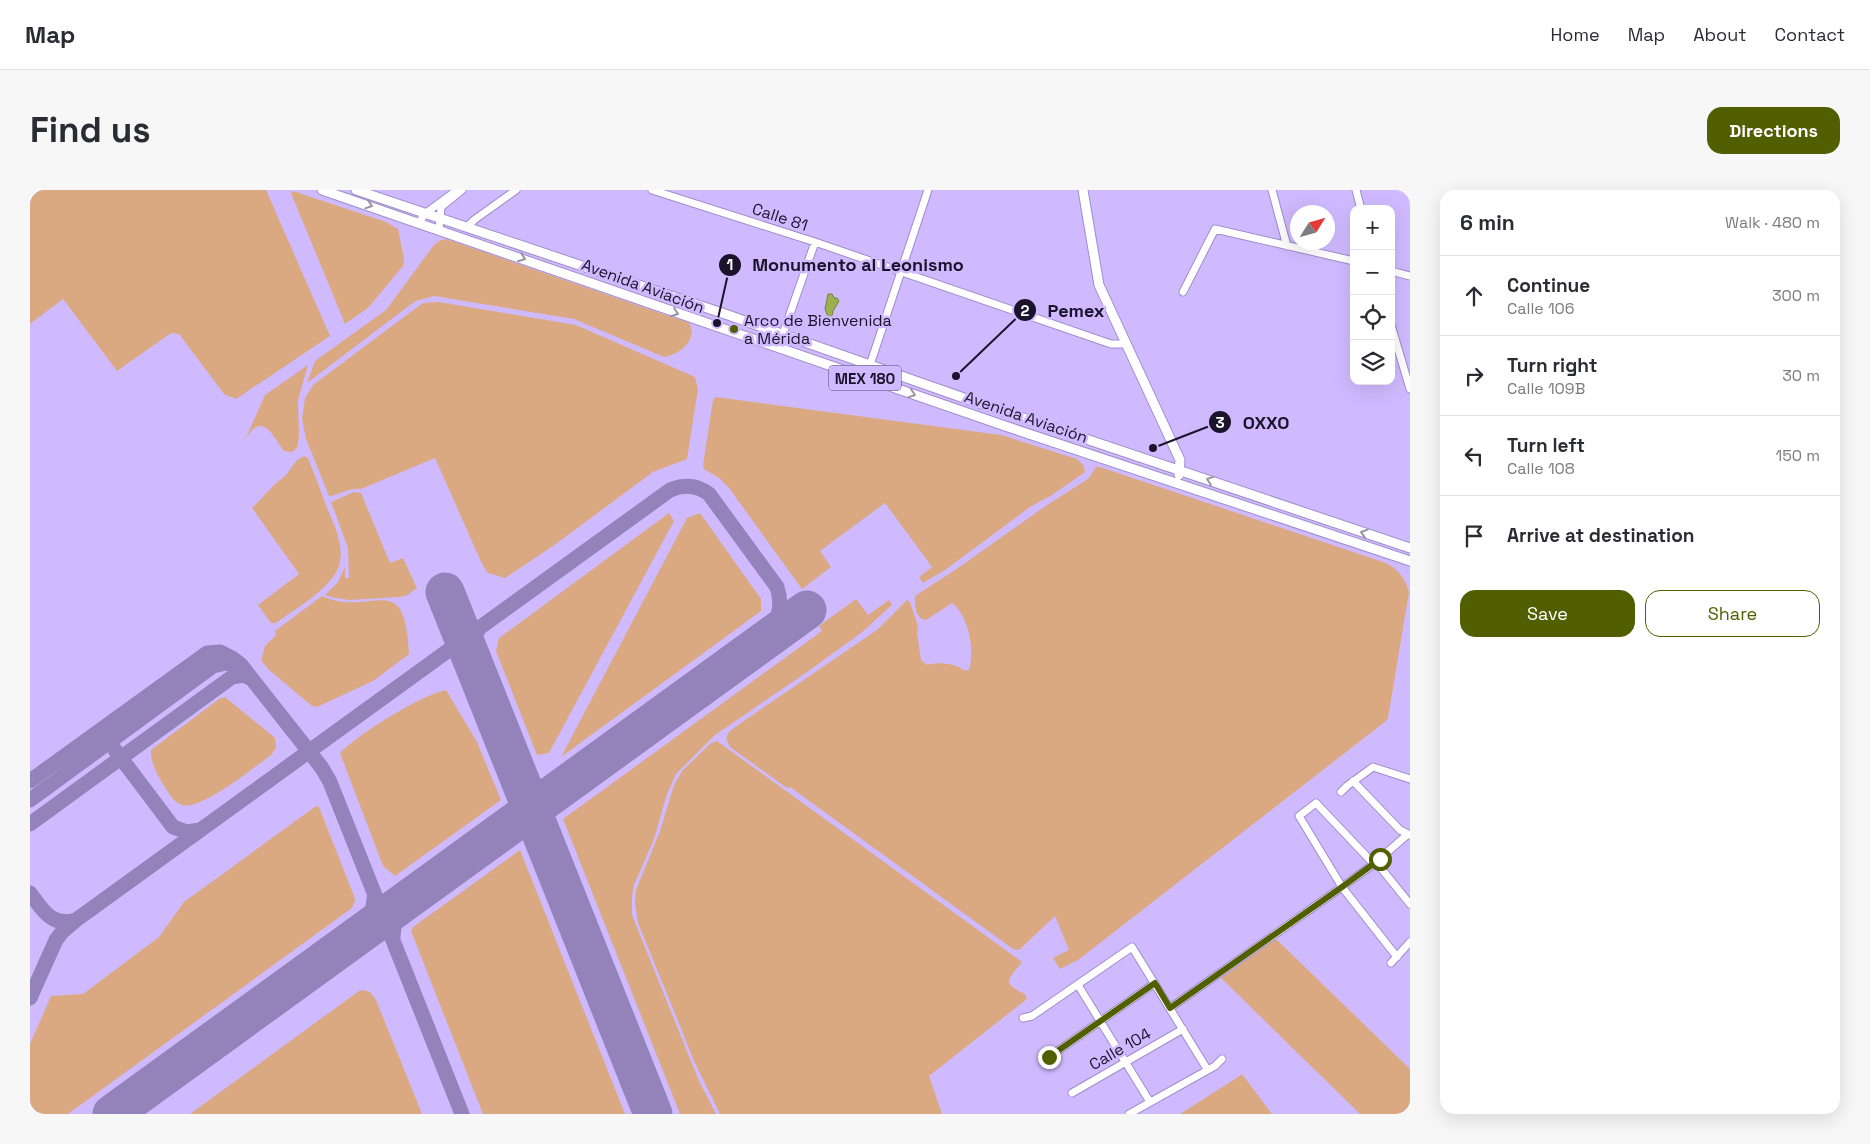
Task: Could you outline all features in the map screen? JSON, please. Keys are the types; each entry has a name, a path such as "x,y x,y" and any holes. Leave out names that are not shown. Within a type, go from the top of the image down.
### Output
{"main road":[{"name":"Avenida Aviación","path":"322,190 419,222 723,330 1410,561"},
{"name":"Avenida Aviación","path":"356,190 1410,548"},
{"path":"1083,190 1099,285 1180,460 1181,470 1177,484"}],"street":[{"path":"419,222 426,213 457,190"},
{"path":"439,229 441,207 462,190"},
{"path":"467,227 516,190"},
{"name":"Calle 81","path":"652,190 815,242 1111,344 1126,344"},
{"path":"870,365 928,190"},
{"path":"1272,190 1287,246"},
{"path":"1356,190 1360,205"},
{"path":"1183,292 1215,229 1350,260"},
{"name":"Calle 81","path":"783,334 815,242"},
{"path":"1395,272 1410,276"},
{"path":"1395,336 1407,370 1410,389"},
{"path":"1341,792 1373,766 1410,779"},
{"path":"1170,1008 1342,887 1409,835 1400,830 1353,781"},
{"path":"1397,957 1342,887 1299,816 1316,803 1380,866 1410,904"},
{"path":"1391,963 1410,942"},
{"path":"1023,1018 1032,1016 1132,946 1207,1069"},
{"path":"1049,1057 1155,983"},
{"path":"1078,984 1150,1102"},
{"name":"Calle 104","path":"1072,1093 1183,1029"},
{"path":"1129,1114 1215,1066 1222,1059"}],"shaded area":[{"path":"30,190 266,190 330,336 236,399 224,394 179,334 171,333 117,371 63,299 30,324"},
{"path":"293,191 386,222 398,229 404,258 403,266 368,308 345,324 291,193"},
{"path":"446,239 689,323 691,335 689,340 681,350 664,357 574,319 434,296 416,301 410,305 307,383 315,361 386,310 434,245"},
{"path":"828,294 832,294 839,301 832,316 828,317 825,309"},
{"path":"439,302 576,325 695,377 698,389 687,459 653,472 553,546 505,578 488,573 482,564 435,458 361,489 353,489 329,496 306,439 302,419 305,398 313,385 416,308 423,303"},
{"path":"308,365 298,400 299,437 297,448 292,452 284,451 267,428 262,426 251,431 245,440 265,395"},
{"path":"716,397 1001,435 1077,459 1084,466 1085,472 1052,495 1030,507 945,570 923,583 919,577 932,567 885,503 820,551 831,567 802,589 729,488 719,478 704,469 703,465 713,400"},
{"path":"304,456 308,458 337,532 341,550 340,559 333,577 321,590 276,623 271,623 258,605 299,574 252,508 286,475 297,460"},
{"path":"1096,467 1386,563 1401,575 1409,592 1386,721 1078,960 1060,969 1053,958 1069,950 1055,916 1019,950 1013,949 790,787 787,788 730,747 726,739 728,733 735,727 877,630 907,600 910,602 918,626 917,633 921,660 927,665 934,663 946,664 969,670 971,643 963,616 958,609 952,603 926,620 920,617 916,611 915,596 1088,479"},
{"path":"354,492 361,493 390,563 403,558 417,588 406,596 349,600 325,595 338,582 345,567 345,578 349,578 348,548 331,502"},
{"path":"669,513 674,521 549,753 537,755 496,651 499,638"},
{"path":"700,513 761,599 761,611 561,757 687,518"},
{"path":"322,596 340,601 383,600 393,603 401,611 406,627 409,654 373,681 317,707 312,706 268,669 261,660 265,646 276,635 275,631"},
{"path":"856,599 868,615 889,600 892,605 861,633 715,735 676,774 667,794 654,839 634,885 632,915 699,1081 716,1114 680,1114 563,819 822,631 819,626"},
{"path":"446,690 477,742 501,800 395,876 383,866 340,753 390,716"},
{"path":"225,697 275,738 276,748 271,755 215,795 191,805 179,804 174,800 157,773 153,764 151,750 219,699"},
{"path":"717,741 1022,962 1009,981 1012,987 1025,994 1027,999 929,1076 942,1114 720,1114 693,1059 638,923 635,903 636,890 660,831 674,785 682,771 711,743"},
{"path":"316,806 319,807 354,896 355,900 352,908 68,1114 30,1114 30,1044 51,996 83,994 159,937 184,902"},
{"path":"520,850 625,1114 483,1114 411,931 413,927"},
{"path":"1276,939 1410,1069 1410,1114 1360,1114 1221,978"},
{"path":"359,991 370,992 376,1000 422,1114 190,1114"},
{"path":"1242,1074 1272,1114 1180,1114 1238,1077"}],"taxiway":[{"path":"30,998 56,940 76,920 670,490 690,486 709,494 777,587 780,602 778,616 772,629 763,641"},
{"path":"474,665 472,644 479,628"},
{"path":"30,781 207,653 220,652 232,658 241,665 322,768 330,782 462,1114"},
{"path":"30,800 213,666 226,663 239,666"},
{"path":"30,824 232,677 243,675 252,679"},
{"path":"115,750 173,827 187,832 200,830"},
{"path":"30,893 48,916 60,921 76,920"},
{"path":"361,933 372,916 374,899"},
{"path":"393,937 395,917 404,902"}],"runway":[{"path":"445,592 653,1114"},
{"path":"112,1114 807,610"}],"place":[{"name":"Monumento al Leonismo","path":"717,323"},
{"name":"Arco de Bienvenida a Mérida","path":"734,329"},
{"name":"Pemex","path":"956,376"},
{"name":"OXXO","path":"1153,448"}],"route":[{"path":"1049,1057 1155,983 1170,1008 1380,859"}]}
